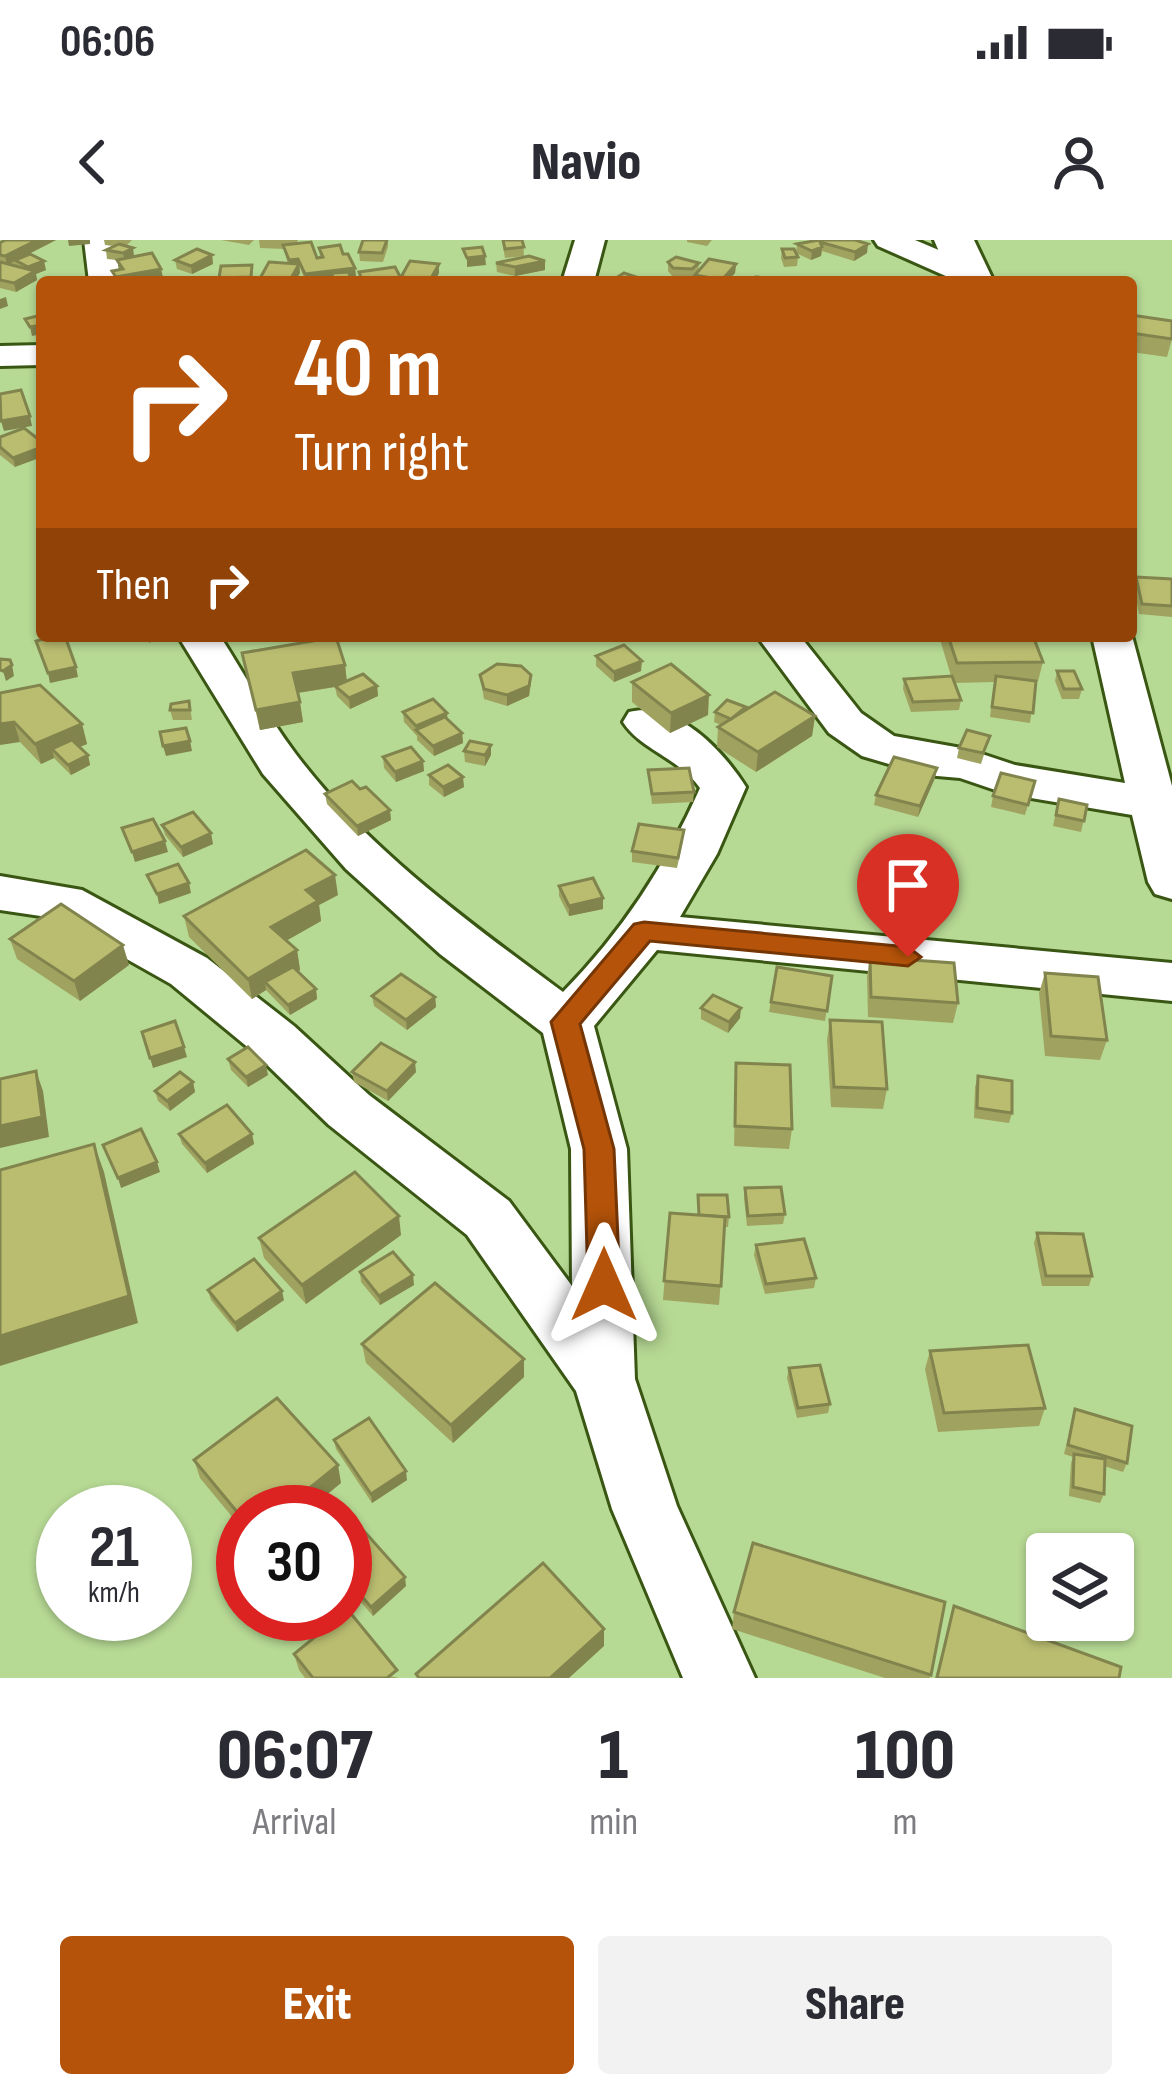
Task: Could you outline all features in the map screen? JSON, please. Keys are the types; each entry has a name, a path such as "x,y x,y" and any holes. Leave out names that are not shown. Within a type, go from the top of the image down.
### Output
{"street":[{"path":"99,240 104,276"},
{"path":"580,276 590,240"},
{"path":"889,240 965,265"},
{"path":"0,356 36,355"},
{"path":"203,642 279,764 350,842 458,940 566,1022 599,1149 604,1378 645,1509 719,1678"},
{"path":"783,642 845,723 878,746 926,760 967,764 1007,779 1153,803"},
{"path":"1114,642 1172,882"},
{"path":"566,1022 605,981 680,885 722,787 701,756 645,722"},
{"path":"0,893 65,902 189,971 275,1040 349,1110 488,1218 604,1378"},
{"path":"644,931 1172,982"}],"building":[{"path":"37,240 5,256 0,255 0,243"},
{"path":"363,240 387,240 382,253 359,252"},
{"path":"503,240 522,240 524,247 505,249"},
{"path":"819,240 868,244 855,252 820,242 822,247 812,251 797,244"},
{"path":"311,242 317,258 323,257 319,248 340,245 355,268 305,274 298,259 289,260 283,245"},
{"path":"119,244 133,248 123,253 106,250"},
{"path":"482,247 485,256 467,258 463,249"},
{"path":"197,249 212,255 191,266 175,260"},
{"path":"782,249 794,249 798,257 785,258"},
{"path":"152,253 161,269 115,276 112,271 123,269 117,260"},
{"path":"30,254 44,261 28,267 15,260"},
{"path":"529,256 545,261 515,267 496,263"},
{"path":"676,257 699,263 692,269 673,268 668,262"},
{"path":"709,259 736,264 726,276 695,275"},
{"path":"410,261 439,264 432,276 402,276"},
{"path":"0,262 35,271 14,283 0,280"},
{"path":"269,262 299,264 292,276 261,276"},
{"path":"252,265 251,276 219,276 221,266"},
{"path":"395,267 400,276 361,276 359,272"},
{"path":"1137,316 1172,321 1172,339 1137,334"},
{"path":"21,390 30,416 1,421 0,394"},
{"path":"24,428 36,437 36,449 13,458 0,447 0,437"},
{"path":"1137,577 1172,579 1172,606 1142,604"},
{"path":"36,642 67,642 76,667 48,673"},
{"path":"338,642 345,665 293,673 300,702 256,710 242,653"},
{"path":"950,642 1035,642 1043,662 957,663"},
{"path":"624,645 642,661 614,672 596,656"},
{"path":"0,659 10,660 12,665 0,670"},
{"path":"497,664 521,666 531,675 529,686 507,695 484,689 480,675"},
{"path":"671,664 709,695 671,713 632,682"},
{"path":"1057,671 1074,671 1082,689 1064,689"},
{"path":"363,674 377,686 349,698 335,686"},
{"path":"952,676 961,700 913,702 904,679"},
{"path":"996,676 1036,681 1033,713 992,707"},
{"path":"40,685 82,724 35,744 14,722 0,724 0,693"},
{"path":"775,692 815,716 758,752 718,727"},
{"path":"433,699 447,713 416,726 403,712"},
{"path":"727,700 746,707 731,719 715,712"},
{"path":"189,701 190,710 170,710 171,704"},
{"path":"445,717 462,733 433,746 416,730"},
{"path":"186,728 190,741 163,746 160,732"},
{"path":"967,730 990,736 983,753 959,748"},
{"path":"72,740 88,755 68,765 52,749"},
{"path":"470,741 491,745 485,755 464,751"},
{"path":"411,747 423,761 395,772 383,757"},
{"path":"894,757 937,768 920,806 876,795"},
{"path":"448,765 463,777 443,787 429,775"},
{"path":"689,768 694,792 652,794 648,770"},
{"path":"1001,773 1035,781 1028,805 993,796"},
{"path":"352,781 360,789 366,787 390,810 357,826 325,794"},
{"path":"1059,799 1087,805 1084,821 1056,815"},
{"path":"193,812 211,833 181,847 162,825"},
{"path":"153,819 165,841 132,852 122,828"},
{"path":"639,824 684,830 678,858 632,851"},
{"path":"306,850 335,875 306,890 318,901 271,927 297,950 248,979 184,916"},
{"path":"178,864 189,883 157,894 147,875"},
{"path":"593,878 603,898 569,906 559,886"},
{"path":"61,904 123,945 74,981 10,939"},
{"path":"870,957 954,963 958,1003 871,997"},
{"path":"293,967 316,989 288,1005 265,982"},
{"path":"777,967 832,976 827,1011 771,1002"},
{"path":"1045,973 1098,977 1107,1040 1051,1036"},
{"path":"401,974 435,997 406,1020 372,996"},
{"path":"713,995 741,1008 729,1022 701,1008"},
{"path":"830,1020 882,1022 887,1089 834,1087"},
{"path":"175,1021 184,1047 150,1058 142,1032"},
{"path":"381,1043 415,1062 387,1091 352,1072"},
{"path":"248,1047 266,1065 246,1077 228,1059"},
{"path":"736,1063 790,1065 792,1129 735,1126"},
{"path":"36,1071 42,1117 0,1126 0,1079"},
{"path":"180,1072 193,1082 167,1101 155,1091"},
{"path":"978,1076 1012,1081 1012,1113 977,1108"},
{"path":"227,1105 252,1134 205,1163 179,1134"},
{"path":"141,1129 157,1162 118,1178 103,1145"},
{"path":"94,1144 129,1296 0,1336 0,1170"},
{"path":"355,1172 399,1216 302,1285 259,1238"},
{"path":"781,1187 785,1214 748,1216 745,1188"},
{"path":"698,1195 727,1195 729,1217 699,1215"},
{"path":"670,1213 725,1217 721,1286 664,1281"},
{"path":"1037,1233 1083,1234 1092,1276 1046,1276"},
{"path":"804,1239 816,1278 766,1284 756,1245"},
{"path":"393,1252 413,1275 379,1296 360,1272"},
{"path":"254,1259 282,1291 235,1323 208,1290"},
{"path":"435,1283 524,1359 451,1425 362,1344"},
{"path":"1028,1345 1045,1408 944,1413 930,1351"},
{"path":"820,1365 830,1404 798,1408 789,1368"},
{"path":"277,1398 338,1465 313,1485 216,1486 194,1460"},
{"path":"1075,1409 1132,1426 1127,1463 1068,1445"},
{"path":"369,1418 406,1471 372,1493 372,1485 365,1485 334,1440"},
{"path":"1074,1454 1105,1459 1104,1494 1073,1487"},
{"path":"372,1540 405,1577 372,1606"},
{"path":"753,1543 945,1602 931,1675 734,1612"},
{"path":"543,1563 604,1629 550,1678 419,1678 416,1674"},
{"path":"954,1606 1026,1632 1026,1641 1050,1641 1121,1667 1119,1678 937,1678"},
{"path":"372,1639 397,1670 387,1678 313,1678 294,1654 310,1641"}],"route":[{"path":"604,1285 599,1149 582,1069 566,1022 644,931 908,957"}]}
